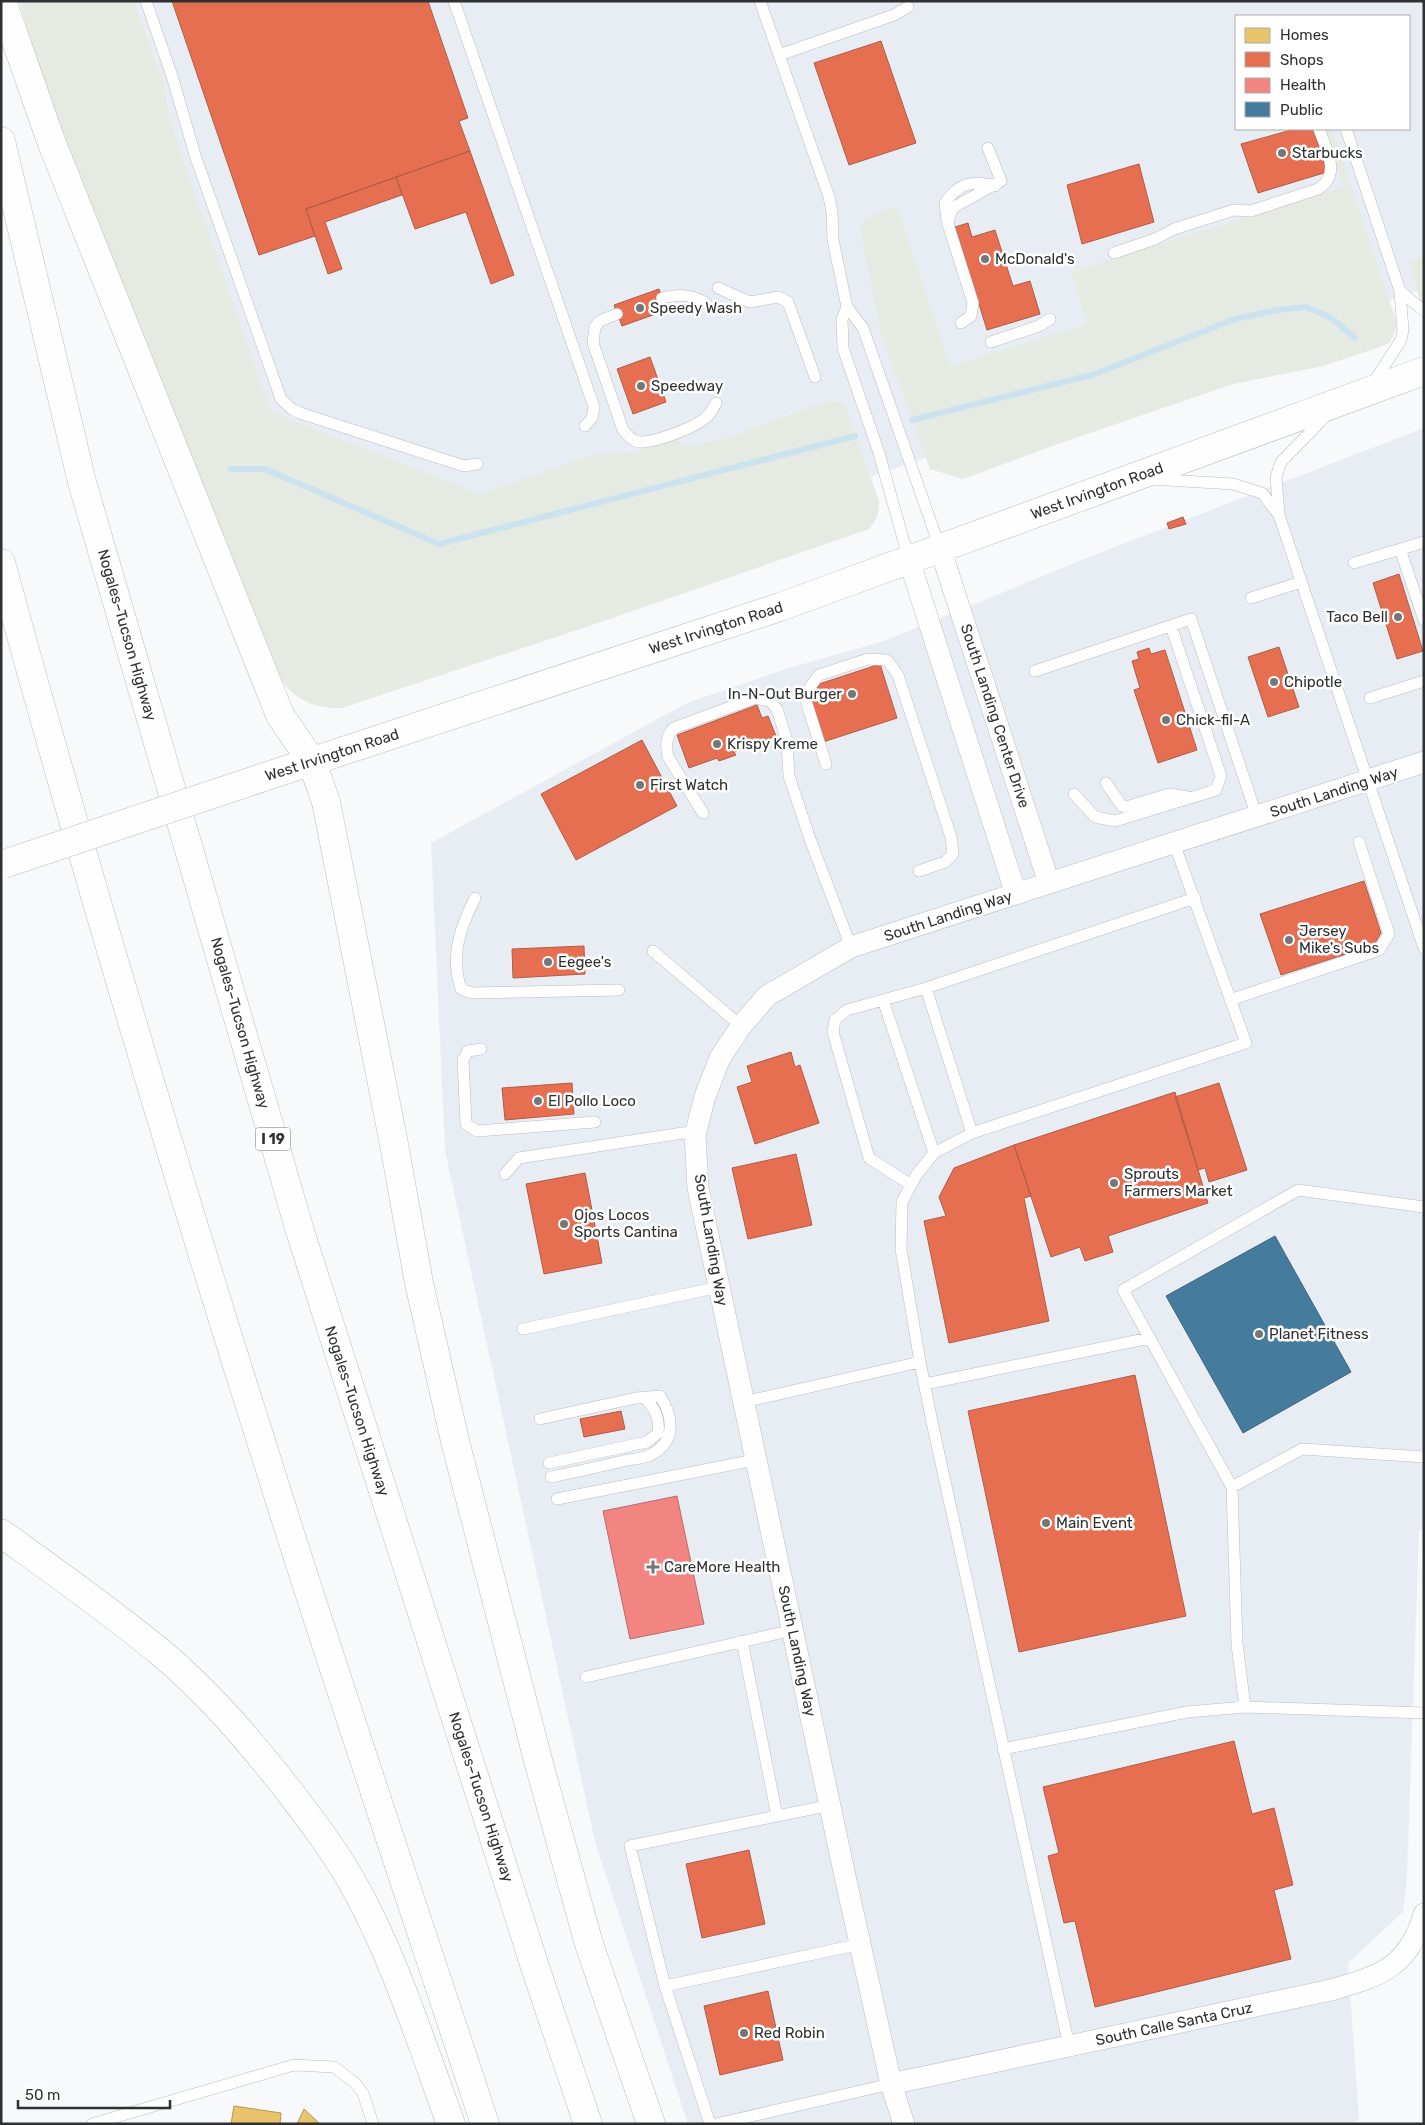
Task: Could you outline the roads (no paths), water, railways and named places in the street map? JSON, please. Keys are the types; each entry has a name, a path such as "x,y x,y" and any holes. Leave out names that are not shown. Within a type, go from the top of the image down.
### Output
{"main road":[{"path":"2,1 51,141 280,715 312,762 326,802 394,1144 419,1283 481,1544 538,1764 590,1944 651,2124"},
{"name":"Nogales–Tucson Highway","path":"1,141 82,482 300,1231 537,1973 588,2124"},
{"name":"West Irvington Road","path":"3,864 780,607 1424,371"},
{"path":"1,564 76,829 183,1191 276,1488 485,2124"},
{"path":"1,1533 78,1589 168,1659 208,1696 255,1748 307,1816 351,1880 388,1957 451,2124"}],"street":[{"name":"South Landing Center Drive","path":"940,548 1049,883"},
{"path":"910,560 1016,894"},
{"name":"South Landing Way","path":"904,2124 891,2084 718,1288 698,1188 696,1131 705,1096 720,1058 741,1026 767,996 851,948 1424,762"},
{"name":"South Calle Santa Cruz","path":"891,2084 1331,1990 1374,1977 1399,1960 1418,1936 1424,1914"}],"lane":[{"path":"146,1 172,76 195,155 281,399 292,409 300,413 464,466 477,464"},
{"path":"454,1 594,407 592,418 585,426"},
{"path":"760,1 829,197 832,212 833,240 847,307 863,328 940,548"},
{"path":"779,55 894,15 908,7"},
{"path":"1114,253 1155,239 1174,229 1234,210 1251,211 1325,185 1330,178 1331,170 1319,130"},
{"path":"1346,130 1400,291 1403,330 1401,340 1380,375 1357,395 1318,422 1281,462 1276,477 1279,515 1424,948"},
{"path":"961,323 971,316 973,303 948,224 954,207 998,184 988,148"},
{"path":"718,288 743,301 757,302 778,297 788,302 816,377"},
{"path":"1400,291 1424,311"},
{"path":"662,298 680,294 689,295 706,303"},
{"path":"847,307 842,319 842,348 878,453 910,560"},
{"path":"617,314 600,321 594,327 592,334 593,343 624,430 628,436 635,441 649,441 690,427 706,418 716,403"},
{"path":"991,342 1039,326 1050,319"},
{"path":"1130,478 1234,484 1262,493 1279,515"},
{"path":"1354,563 1424,542"},
{"path":"1400,549 1424,620"},
{"path":"1251,598 1301,582"},
{"path":"1035,670 1191,619 1257,817"},
{"path":"1074,794 1095,818 1115,821 1216,790 1221,776 1170,626"},
{"path":"826,764 805,698 810,687 819,675 868,659 887,660 898,675 951,837 952,854 945,862 919,871"},
{"path":"1370,698 1424,681"},
{"path":"703,813 668,757 668,734 674,728 755,698 770,701 777,709 787,741 789,776 810,839 851,948"},
{"path":"1106,783 1122,806 1126,807 1169,794 1190,798"},
{"path":"1230,1000 1379,950 1389,934 1359,842"},
{"path":"1069,2046 920,1362 902,1249 902,1202 917,1174 934,1153 972,1133 1246,1043 1174,844"},
{"path":"475,898 462,925 456,947 457,977 461,989 472,993 619,990"},
{"path":"911,1185 868,1158 832,1032 835,1020 847,1010 926,988 1195,898"},
{"path":"653,951 741,1026"},
{"path":"926,988 972,1133"},
{"path":"883,1000 934,1153"},
{"path":"481,1049 468,1051 463,1060 466,1124 477,1131 595,1122"},
{"path":"505,1174 519,1158 696,1131"},
{"path":"1245,1707 1237,1644 1232,1487 1122,1290 1298,1190 1424,1207"},
{"path":"523,1329 718,1288"},
{"path":"925,1384 1150,1338"},
{"path":"744,1402 920,1362"},
{"path":"540,1419 660,1396 668,1408 671,1418 670,1432 663,1444 650,1455 552,1478"},
{"path":"549,1463 647,1442 658,1432 659,1422 656,1413 645,1398"},
{"path":"1232,1487 1302,1449 1424,1457"},
{"path":"556,1498 756,1460"},
{"path":"586,1677 792,1630"},
{"path":"742,1641 777,1816"},
{"path":"1003,1750 1187,1712 1245,1707 1424,1712"},
{"path":"710,2124 665,1986 630,1846 831,1805"},
{"path":"665,1986 861,1944"},
{"path":"92,2124 294,2065 334,2068 354,2082 362,2093 373,2124"},
{"path":"716,2124 891,2084"}],"waterway":[{"path":"912,420 1095,374 1235,319 1277,310 1306,307 1331,318 1355,338"},
{"path":"231,469 265,469 439,544 855,436"}],"place":[{"name":"Starbucks","path":"1282,153"},
{"name":"McDonald's","path":"985,259"},
{"name":"Speedy Wash","path":"640,308"},
{"name":"Speedway","path":"641,386"},
{"name":"Taco Bell","path":"1398,617"},
{"name":"Chipotle","path":"1274,682"},
{"name":"In-N-Out Burger","path":"852,694"},
{"name":"Chick-fil-A","path":"1166,720"},
{"name":"Krispy Kreme","path":"717,744"},
{"name":"First Watch","path":"640,785"},
{"name":"Jersey Mike's Subs","path":"1289,940"},
{"name":"Eegee's","path":"548,962"},
{"name":"El Pollo Loco","path":"538,1101"},
{"name":"Sprouts Farmers Market","path":"1114,1183"},
{"name":"Ojos Locos Sports Cantina","path":"564,1224"},
{"name":"Planet Fitness","path":"1259,1334"},
{"name":"Main Event","path":"1046,1523"},
{"name":"CareMore Health","path":"653,1567"},
{"name":"Red Robin","path":"744,2033"}]}
